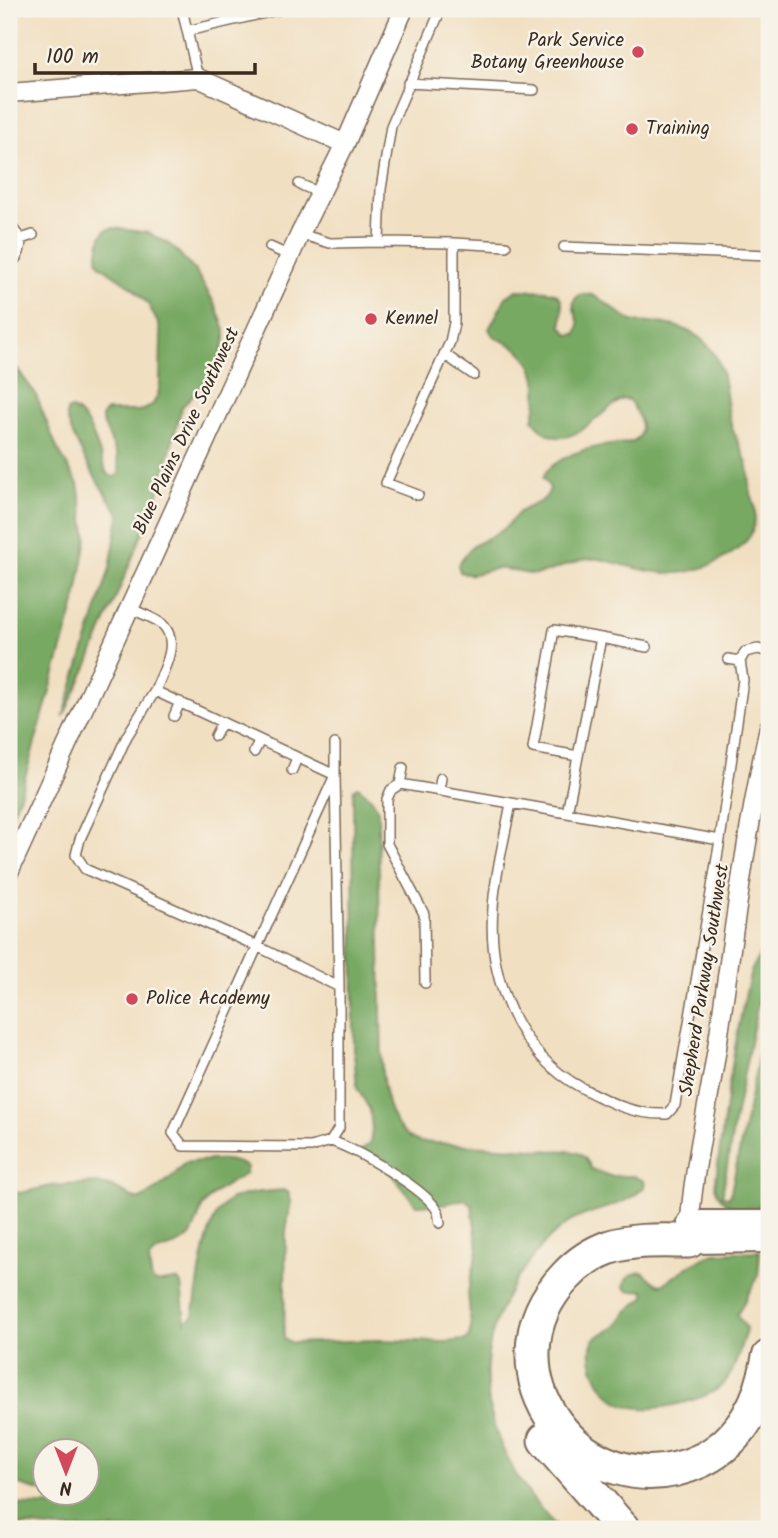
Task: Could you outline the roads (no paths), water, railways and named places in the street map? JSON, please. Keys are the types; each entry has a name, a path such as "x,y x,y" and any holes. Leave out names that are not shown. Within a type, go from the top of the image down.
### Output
{"highway":[{"path":"623,1529 549,1445 528,1413 519,1383 517,1360 520,1329 540,1282 561,1257 579,1243 620,1227 690,1232"},
{"path":"690,1232 611,1247 584,1260 560,1282 544,1309 537,1328 534,1349 536,1382 551,1418 572,1443 610,1465 645,1473 682,1467 717,1451 741,1427 760,1394 769,1357"}],"street":[{"name":"Blue Plains Drive Southwest","path":"9,872 300,234 345,144 404,9"},
{"path":"9,92 198,78 345,144"},
{"name":"Shepherd Parkway Southwest","path":"690,1232 741,882 769,727"},
{"path":"690,1232 769,1223"},
{"path":"690,1232 769,1240"}],"lane":[{"path":"182,9 198,78"},
{"path":"187,31 282,9"},
{"path":"379,242 381,190 391,126 441,9"},
{"path":"408,83 534,90"},
{"path":"299,184 320,193"},
{"path":"9,224 21,239 20,249 14,261 9,263"},
{"path":"300,234 330,243 454,243 506,246"},
{"path":"21,239 33,235"},
{"path":"418,495 386,483 450,342 454,323 454,243"},
{"path":"270,247 290,256"},
{"path":"564,247 769,255"},
{"path":"444,354 474,375"},
{"path":"129,608 164,625 171,640 168,660 155,691 127,736 79,839 76,855 85,869 258,947 339,987"},
{"path":"578,756 533,748 554,630 647,647"},
{"path":"567,813 601,638"},
{"path":"511,803 493,908 495,963 504,996 530,1047 570,1081 610,1102 646,1115 667,1114 675,1105 720,840 743,680 740,661 745,652 758,649 769,652"},
{"path":"728,659 740,661"},
{"path":"155,691 335,775"},
{"path":"174,716 180,702"},
{"path":"215,736 222,722"},
{"path":"254,752 260,740"},
{"path":"331,1141 339,1128 335,744"},
{"path":"292,770 298,758"},
{"path":"403,768 400,783 391,790 387,799 387,844 424,914 425,983"},
{"path":"335,775 173,1133 183,1146 311,1147 331,1141 354,1149 378,1163 423,1196 437,1210 440,1223"},
{"path":"439,790 441,778"},
{"path":"400,783 720,840"}],"place":[{"name":"Park Service Botany Greenhouse","path":"638,52"},
{"name":"Training","path":"632,129"},
{"name":"Kennel","path":"371,319"},
{"name":"Police Academy","path":"132,999"}]}
